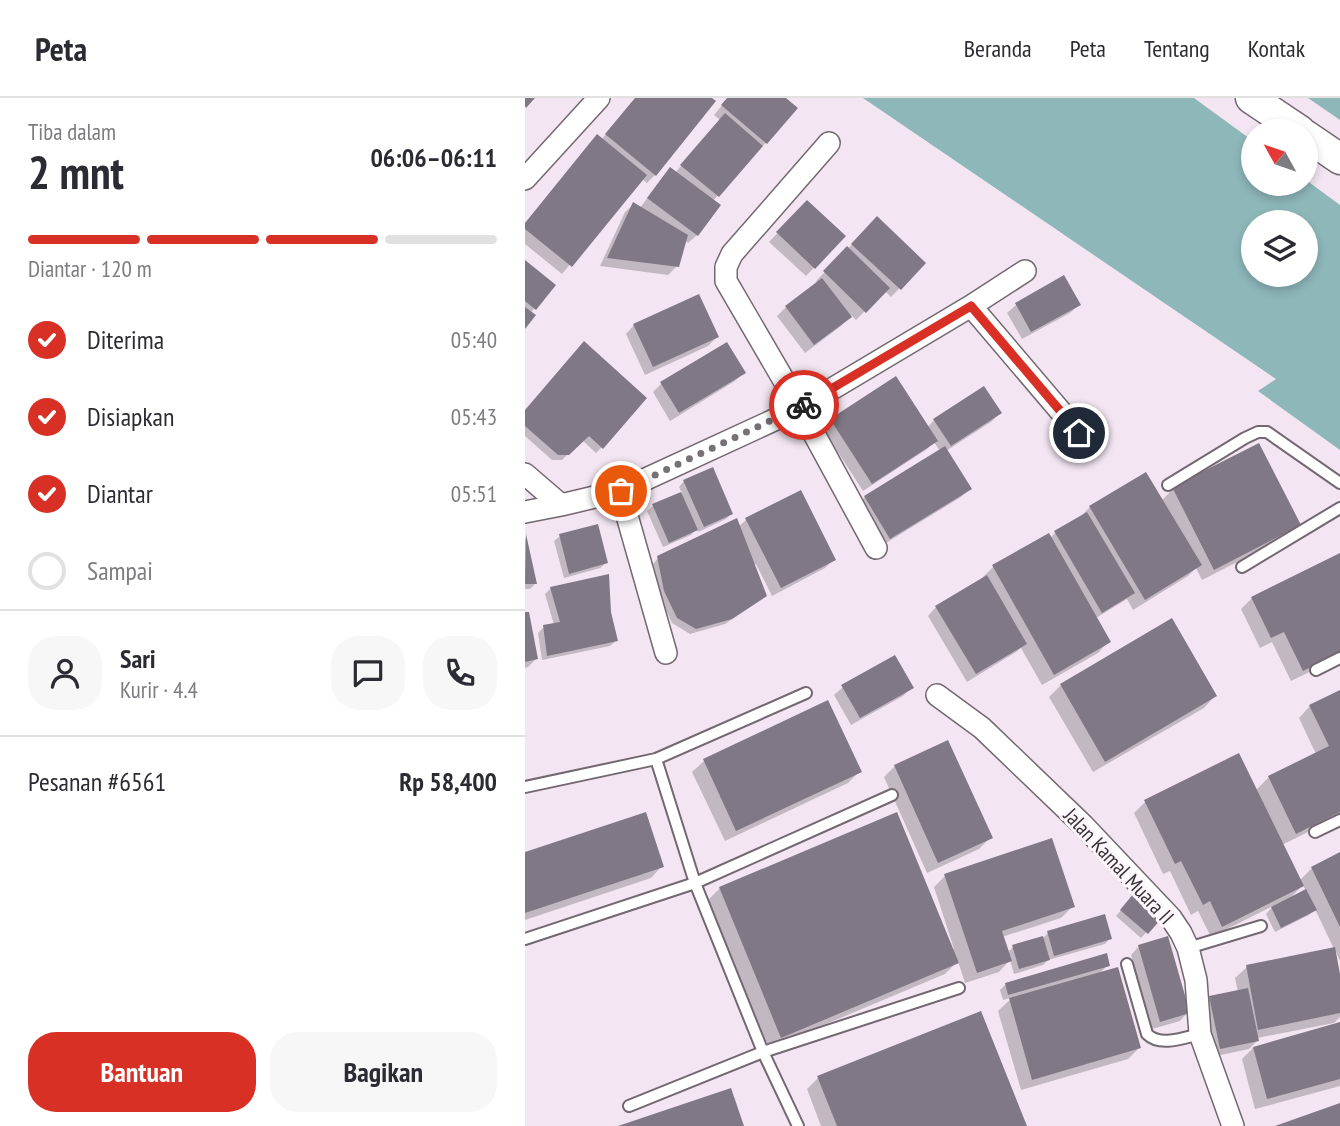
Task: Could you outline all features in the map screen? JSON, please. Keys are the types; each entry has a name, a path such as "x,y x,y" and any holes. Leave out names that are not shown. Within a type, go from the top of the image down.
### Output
{"main road":[{"path":"1251,98 1282,119"},
{"path":"1318,144 1340,159"}],"street":[{"path":"525,179 599,98"},
{"path":"829,143 732,254 725,274 726,281 800,408 876,548"},
{"path":"525,512 621,491 800,408 1025,271"},
{"path":"971,306 1079,433"},
{"path":"525,474 561,505"},
{"path":"621,491 666,653"},
{"name":"Jalan Kamal Muara II","path":"937,695 982,728 1083,825 1171,918 1188,948 1196,980 1201,1034 1233,1126"}],"lane":[{"path":"1168,485 1258,432 1267,432 1340,483"},
{"path":"1242,567 1340,508"},
{"path":"1316,670 1340,658"},
{"path":"525,788 656,759 806,693"},
{"path":"656,759 695,883 763,1052 798,1126"},
{"path":"525,939 695,883 893,795"},
{"path":"1315,832 1340,820"},
{"path":"1188,948 1261,926"},
{"path":"1127,964 1147,1034 1151,1038 1167,1041 1201,1034"},
{"path":"629,1105 763,1052 959,988"}],"water":[{"path":"863,98 1194,98 1241,132 1241,196 1318,196 1318,189 1340,205 1340,450 1258,391 1276,379"},
{"path":"1308,98 1340,98 1340,120"}],"building":[{"path":"525,98 535,98 526,108 525,106"},
{"path":"635,98 712,98 716,101 656,176 605,134"},
{"path":"727,98 786,98 798,108 767,144 721,105"},
{"path":"725,113 763,146 719,197 680,165"},
{"path":"597,134 647,175 572,267 525,229 525,223"},
{"path":"670,167 721,205 698,236 647,198"},
{"path":"807,200 846,236 815,269 776,232"},
{"path":"633,202 688,235 679,267 607,258"},
{"path":"877,216 926,263 901,290 851,244"},
{"path":"847,246 890,288 866,313 823,271"},
{"path":"525,260 556,285 536,310 525,301"},
{"path":"1064,275 1081,305 1031,332 1015,303"},
{"path":"822,278 852,317 814,345 785,306"},
{"path":"699,294 719,337 653,367 633,324"},
{"path":"525,307 536,315 525,329"},
{"path":"584,341 647,398 603,449 589,436 569,455 558,455 525,426 525,410"},
{"path":"727,342 746,373 679,413 660,382"},
{"path":"896,376 938,441 872,484 830,419"},
{"path":"984,386 1002,413 951,446 933,419"},
{"path":"1259,443 1301,525 1214,570 1172,487"},
{"path":"945,446 972,489 890,539 864,496"},
{"path":"713,467 733,514 704,527 683,480"},
{"path":"1146,472 1202,565 1145,600 1089,506"},
{"path":"801,490 836,560 781,588 745,518"},
{"path":"681,492 698,530 669,543 652,504"},
{"path":"1087,512 1135,593 1102,613 1054,531"},
{"path":"737,518 767,596 732,619 696,629 677,618 664,591 657,556"},
{"path":"598,524 608,563 569,574 559,534"},
{"path":"1049,533 1111,642 1054,675 992,565"},
{"path":"526,534 537,584 525,584"},
{"path":"1340,553 1340,653 1303,671 1284,632 1271,638 1251,597"},
{"path":"609,574 611,612 618,641 547,656 543,625 560,622 550,587"},
{"path":"987,575 1027,644 976,674 935,606"},
{"path":"525,612 529,612 538,659 525,662"},
{"path":"1172,618 1217,696 1105,762 1060,684"},
{"path":"895,655 914,688 860,718 841,685"},
{"path":"1340,690 1340,812 1296,834 1268,776 1329,746 1309,705"},
{"path":"828,700 862,772 736,831 703,759"},
{"path":"948,740 993,838 938,863 894,765"},
{"path":"1239,753 1304,886 1222,927 1210,901 1203,905 1181,861 1175,864 1144,800"},
{"path":"646,812 664,867 525,913 525,852"},
{"path":"897,812 959,963 781,1038 719,887"},
{"path":"1052,838 1075,907 1002,931 1012,961 977,973 944,874"},
{"path":"1340,852 1340,927 1311,867"},
{"path":"1306,889 1317,910 1281,928 1271,907"},
{"path":"1134,893 1162,918 1148,934 1120,910"},
{"path":"1105,914 1112,939 1054,956 1047,931"},
{"path":"1043,936 1050,960 1019,969 1012,945"},
{"path":"1168,936 1190,1013 1160,1022 1138,945"},
{"path":"1335,947 1340,974 1340,1013 1258,1030 1246,965"},
{"path":"1107,953 1110,966 1008,995 1005,983"},
{"path":"1118,967 1141,1048 1032,1080 1009,998"},
{"path":"1248,988 1259,1041 1220,1049 1209,996"},
{"path":"981,1011 1027,1126 837,1126 817,1076"},
{"path":"1340,1022 1340,1079 1267,1099 1253,1047"},
{"path":"731,1088 744,1126 618,1126"},
{"path":"1340,1103 1340,1126 1275,1126"}],"way so far":[{"path":"621,491 804,405"}],"route":[{"path":"804,405 971,306 1079,433"}]}
